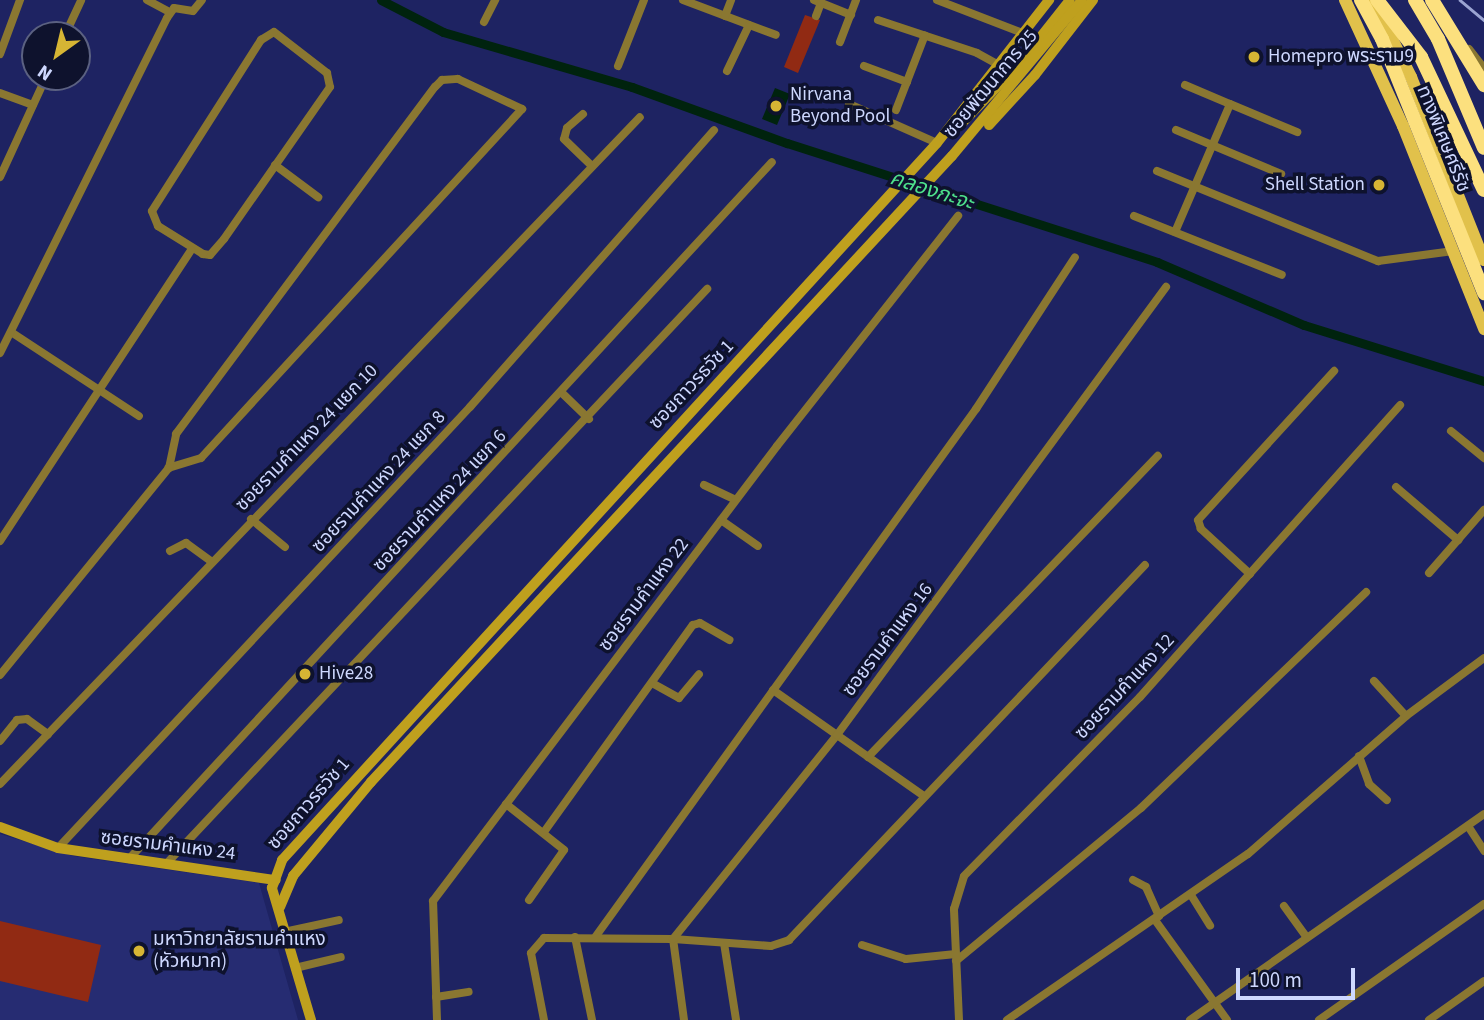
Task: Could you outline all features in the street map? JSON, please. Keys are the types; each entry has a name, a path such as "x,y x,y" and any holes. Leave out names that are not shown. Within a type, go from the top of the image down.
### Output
{"highway":[{"name":"ทางพิเศษศรีรัช","path":"1362,0 1382,39 1484,293"},
{"path":"1375,0 1421,57 1484,190"},
{"name":"ทางพิเศษศรีรัช","path":"1417,0 1438,39 1484,148"},
{"path":"1432,0 1456,33 1484,85"}],"main road":[{"path":"937,143 1026,34 1049,0"},
{"name":"ซอยพัฒนาการ 25","path":"937,143 1020,63 1070,0"},
{"name":"ซอยพัฒนาการ 25","path":"953,156 1082,0"},
{"path":"953,156 1011,103 1093,0"},
{"path":"1345,0 1404,126 1484,329"},
{"path":"1375,0 1411,77 1483,258 1458,265"},
{"name":"ซอยถาวรธวัช 1","path":"273,880 282,860 360,771 937,143"},
{"name":"ซอยถาวรธวัช 1","path":"273,880 293,876 372,782 953,156"},
{"path":"615,494 628,506"},
{"path":"360,771 359,779 366,784 372,782"},
{"name":"ซอยรามคำแหง 24","path":"0,827 58,848 257,875 273,880"},
{"path":"279,913 257,875 282,860"},
{"path":"279,913 282,893 293,876"},
{"path":"273,880 284,932 311,1020"}],"street":[{"path":"0,54 20,0"},
{"path":"71,21 81,0"},
{"path":"147,0 170,12"},
{"path":"0,354 170,12 180,7 193,10 202,0"},
{"path":"484,22 495,0"},
{"path":"618,66 644,0"},
{"path":"683,0 776,34"},
{"path":"724,16 731,0"},
{"path":"840,42 856,0"},
{"path":"937,0 1026,34"},
{"path":"1417,0 1456,33 1484,68"},
{"path":"816,16 818,1 851,15"},
{"path":"878,20 925,35 999,66"},
{"path":"727,71 749,25"},
{"path":"274,32 327,73 331,82 275,165 210,255 191,250 158,226 152,211 261,40 274,32"},
{"path":"896,110 925,35"},
{"path":"864,66 907,82"},
{"path":"0,675 169,468 176,434 442,80 458,79 522,109 201,457 169,468"},
{"path":"1185,85 1297,132"},
{"path":"0,177 3,165 40,91"},
{"path":"0,93 33,105"},
{"path":"849,104 937,143"},
{"path":"1175,232 1230,104"},
{"path":"583,114 567,128 564,139 592,166"},
{"name":"ซอยรามคำแหง 24 แยก 10","path":"0,784 251,519 640,117"},
{"name":"ซอยรามคำแหง 24 แยก 8","path":"58,848 461,417 714,130"},
{"path":"1176,130 1281,174"},
{"name":"ซอยรามคำแหง 24 แยก 6","path":"128,859 772,162"},
{"path":"275,165 318,197"},
{"path":"1157,171 1378,261 1453,251"},
{"name":"ซอยรามคำแหง 22","path":"437,1020 430,907 736,500 958,216"},
{"path":"1134,216 1282,275"},
{"path":"0,541 191,250"},
{"path":"596,936 976,409 1075,257"},
{"name":"ซอยรามคำแหง 16","path":"673,939 836,735 1166,287"},
{"path":"168,862 589,419 708,289"},
{"path":"11,332 100,388 138,416"},
{"path":"1250,573 1201,529 1198,520 1334,371"},
{"path":"561,392 589,419"},
{"name":"ซอยรามคำแหง 12","path":"958,1020 954,909 964,876 1140,697 1400,405"},
{"path":"1451,431 1484,458"},
{"path":"868,757 1158,456"},
{"path":"704,485 736,500"},
{"path":"1396,487 1458,540"},
{"path":"1429,572 1484,510"},
{"path":"251,519 285,547"},
{"path":"721,520 758,546"},
{"path":"170,551 186,543 211,561"},
{"path":"544,1020 531,953 537,942 596,936 771,946 789,940 1145,565"},
{"path":"862,945 906,959 956,957 1140,808 1366,592"},
{"path":"544,832 693,625 700,623 730,640"},
{"path":"1007,1020 1248,854 1406,716 1484,658"},
{"path":"652,683 679,698 699,674"},
{"path":"1374,681 1406,716"},
{"path":"773,691 924,796"},
{"path":"0,741 17,720 27,719 48,734"},
{"path":"1359,756 1369,784 1387,800"},
{"path":"506,804 564,850 529,900"},
{"path":"1190,1020 1484,814"},
{"path":"1468,826 1484,851"},
{"path":"1133,880 1146,887 1157,918 1227,1020"},
{"path":"1191,895 1210,926"},
{"path":"1319,1020 1484,904"},
{"path":"1284,906 1307,938"},
{"path":"284,932 339,920"},
{"path":"575,937 592,1020"},
{"path":"673,939 684,1020"},
{"path":"724,943 736,1020"},
{"path":"295,968 341,957"},
{"path":"1429,1020 1484,981"},
{"path":"436,997 468,992"}],"shaded area":[{"path":"805,15 820,20 798,73 784,67"},
{"name":"Nirvana Beyond Pool","path":"775,88 790,94 777,125 762,119"},
{"name":"มหาวิทยาลัยรามคำแหง (หัวหมาก)","path":"0,834 73,856 259,883 298,1020 0,1020"},
{"path":"0,921 101,945 88,1002 0,981"}],"waterway":[{"name":"คลองกะจะ","path":"381,0 443,32 632,87 787,143 1157,262 1304,325 1484,381"}],"railway":[{"path":"1460,0 1484,20"}],"place":[{"name":"Homepro พระราม9","path":"1254,57"},
{"name":"Nirvana Beyond Pool","path":"776,106"},
{"name":"Shell Station","path":"1379,185"},
{"name":"Hive28","path":"305,674"},
{"name":"มหาวิทยาลัยรามคำแหง (หัวหมาก)","path":"139,951"}]}
